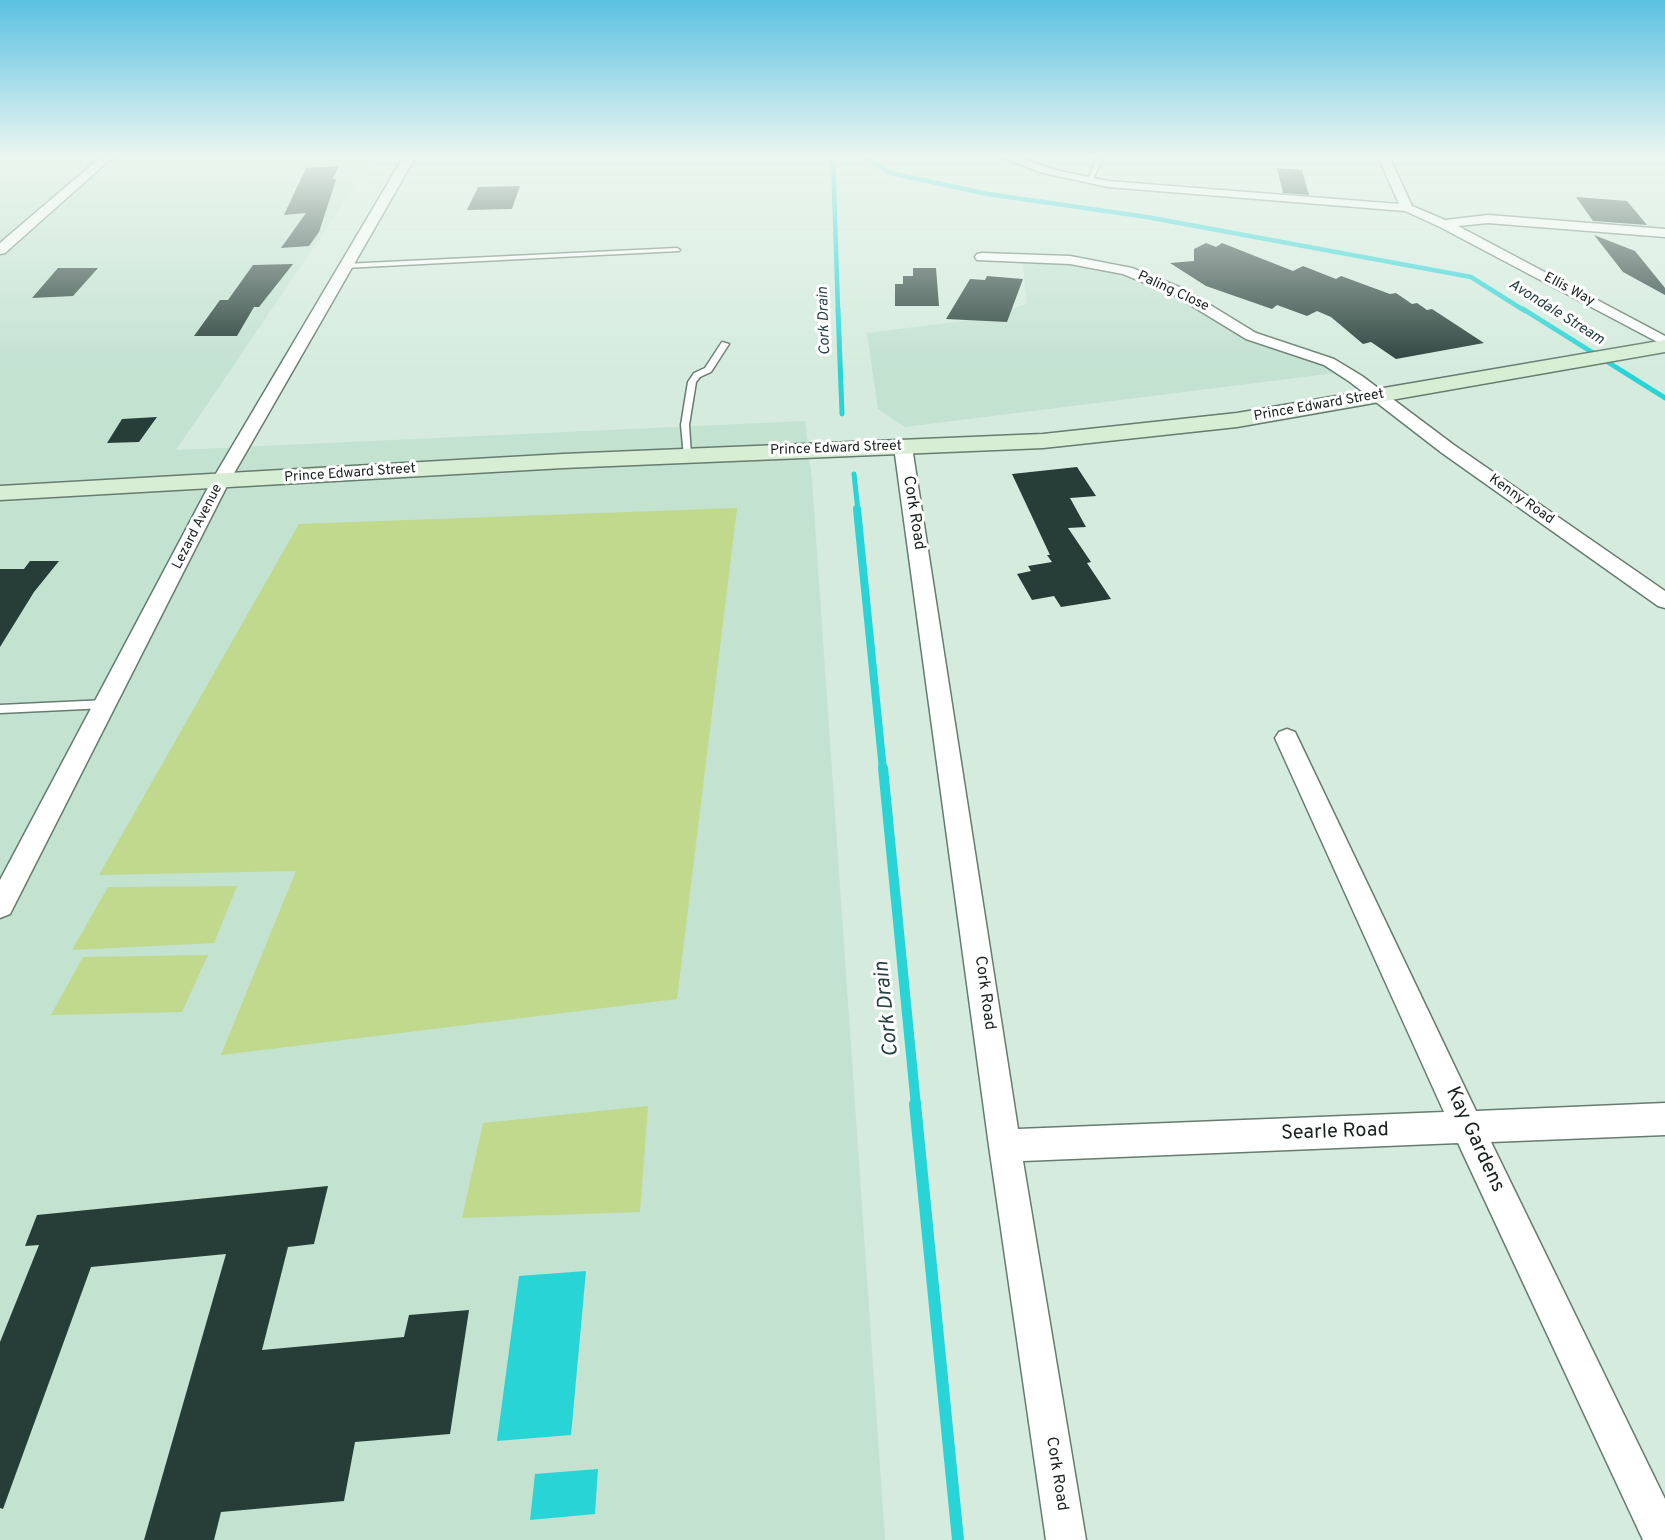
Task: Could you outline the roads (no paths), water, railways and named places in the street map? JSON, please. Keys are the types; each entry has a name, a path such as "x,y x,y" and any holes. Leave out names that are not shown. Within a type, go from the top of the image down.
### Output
{"main road":[{"name":"Prince Edward Street","path":"0,493 687,455 1043,441 1237,420 1622,354 1665,344"}],"street":[{"path":"0,250 25,228"},
{"name":"Lezard Avenue","path":"0,906 220,482 367,228"},
{"name":"Ellis Way","path":"1451,228 1665,344"},
{"path":"1607,228 1665,233"},
{"name":"Paling Close","path":"982,257 1070,260 1126,271 1179,292 1251,336 1308,353 1329,362 1378,396"},
{"name":"Kenny Road","path":"1378,396 1448,449 1665,601"},
{"name":"Cork Road","path":"903,447 1005,1146 1066,1540"},
{"name":"Kay Gardens","path":"1287,738 1467,1127 1665,1540"},
{"name":"Searle Road","path":"1005,1146 1665,1119"}],"lane":[{"path":"344,266 677,250"},
{"path":"687,455 685,425 692,382 697,375 708,370 725,344"},
{"path":"0,709 106,704"}],"water":[{"path":"586,1271 571,1435 497,1441 519,1276"},
{"path":"598,1469 595,1514 530,1520 535,1474"}],"waterway":[{"name":"Cork Drain","path":"835,228 838,311"},
{"name":"Avondale Stream","path":"1206,228 1471,277 1525,311"},
{"name":"Cork Drain","path":"838,309 842,414"},
{"name":"Avondale Stream","path":"1523,309 1665,398"},
{"name":"Cork Drain","path":"854,474 858,511"},
{"name":"Cork Drain","path":"857,509 883,770"},
{"name":"Cork Drain","path":"883,768 916,1106"},
{"name":"Cork Drain","path":"915,1104 958,1540"}]}
